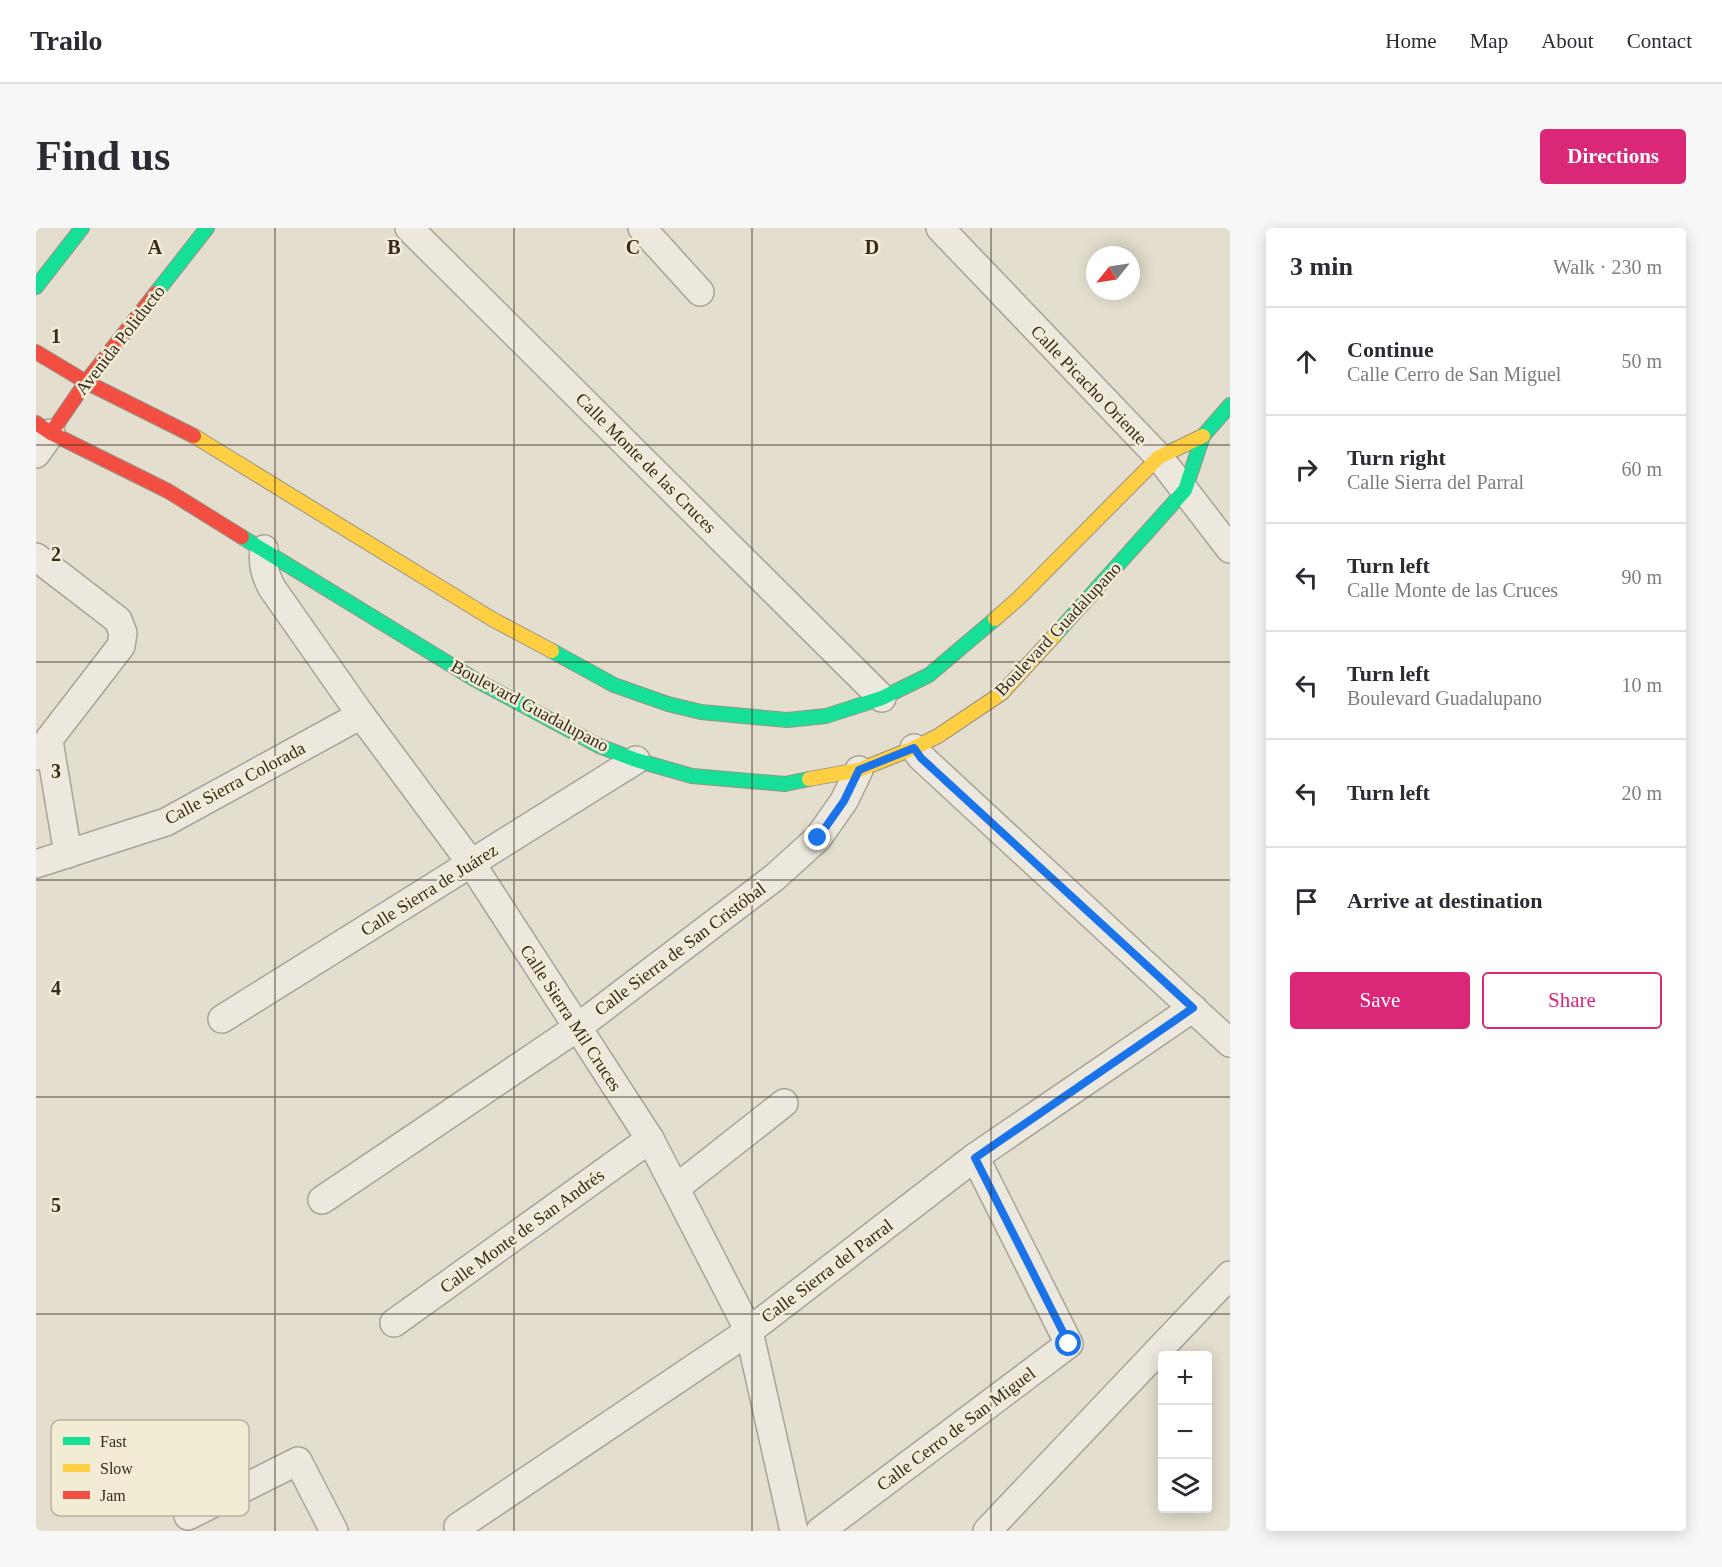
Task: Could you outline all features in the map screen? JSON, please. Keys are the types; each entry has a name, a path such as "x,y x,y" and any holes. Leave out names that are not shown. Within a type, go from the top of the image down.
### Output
{"main road":[{"path":"36,287 45,260 82,228"},
{"name":"Avenida Poliducto","path":"41,437 207,228"},
{"name":"Boulevard Guadalupano","path":"36,352 86,382 187,432 492,619 614,685 668,704 701,712 787,720 826,716 882,698 928,675 1019,598 1159,457 1203,436"},
{"name":"Boulevard Guadalupano","path":"41,437 168,491 474,679 599,746 636,760 692,776 785,784 859,770 914,748 938,736 1002,693 1185,490 1203,436 1230,405"}],"street":[{"name":"Calle Monte de las Cruces","path":"409,228 882,698"},
{"path":"642,228 700,292"},
{"name":"Calle Picacho Oriente","path":"940,228 1159,457 1230,549"},
{"name":"Calle Sierra Mil Cruces","path":"264,549 265,574 272,588 361,715 471,863 650,1139 749,1331 794,1531"},
{"path":"36,557 118,620 123,633 121,646 43,748 68,854"},
{"name":"Calle Sierra Colorada","path":"36,864 166,822 361,715"},
{"path":"914,748 921,758 1230,1043"},
{"name":"Calle Sierra de Juárez","path":"222,1019 636,760"},
{"name":"Calle Sierra de San Cristóbal","path":"322,1200 578,1027 774,877 818,838 844,801 859,770"},
{"name":"Calle Sierra del Parral","path":"458,1527 749,1331 975,1158 1193,1008"},
{"path":"675,1188 784,1103"},
{"name":"Calle Monte de San Andrés","path":"394,1323 650,1139"},
{"name":"Calle Cerro de San Miguel","path":"820,1531 1069,1344 975,1158"},
{"path":"987,1531 1230,1275"},
{"path":"249,1486 298,1461 333,1531"}],"traffic: fast":[{"path":"36,287 82,228"},
{"path":"156,293 207,228"},
{"path":"1055,635 1185,490 1203,436 1230,405"},
{"path":"242,537 474,679 599,746 636,760 692,776 785,784 809,779"},
{"path":"552,651 614,685 668,704 701,712 787,720 826,716 882,698 929,675 995,619"}],"traffic: slow":[{"path":"194,436 492,619 552,651"},
{"path":"995,619 1019,598 1159,457 1203,436"},
{"path":"809,779 859,770 938,736 1002,693 1055,635"}],"traffic: jam":[{"path":"51,433 86,382 156,293"},
{"path":"36,352 86,382 194,436"},
{"path":"36,423 51,433 168,491 242,537"}],"route":[{"path":"818,838 844,801 859,770 914,748 921,758 1193,1008 975,1158 1069,1344"}]}
